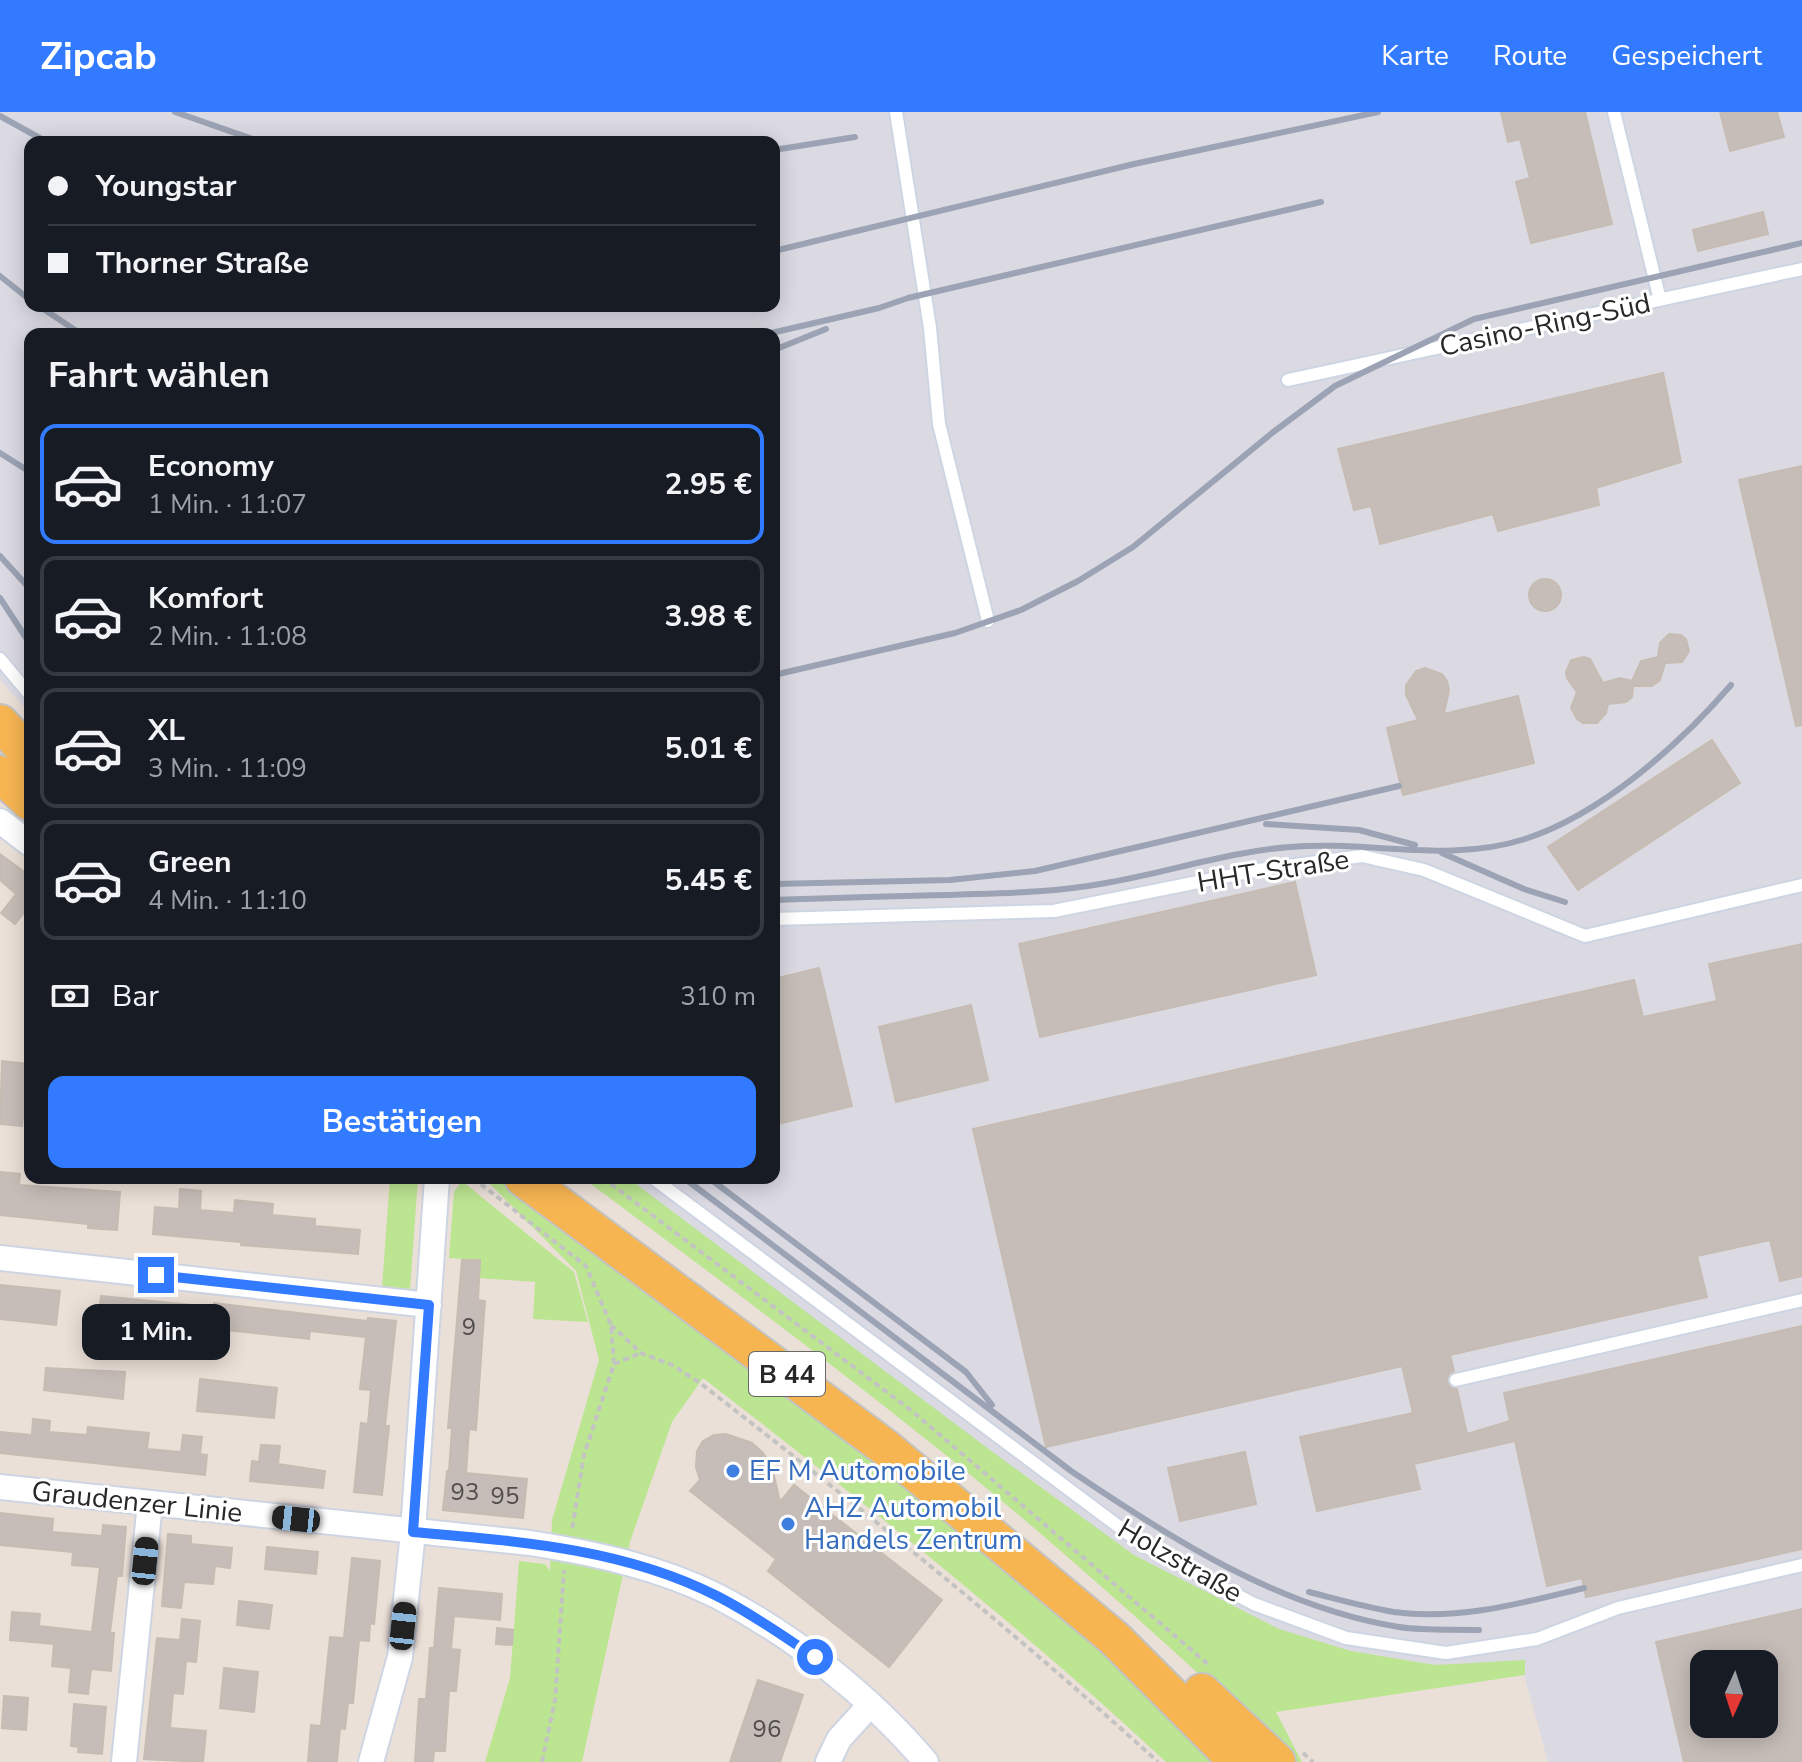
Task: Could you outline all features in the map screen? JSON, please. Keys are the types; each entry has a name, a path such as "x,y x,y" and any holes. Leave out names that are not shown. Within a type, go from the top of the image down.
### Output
{"main road":[{"path":"0,723 24,749"},
{"path":"0,774 24,796"},
{"name":"B 44","path":"531,1184 886,1448 1114,1638 1238,1762"},
{"name":"B 44","path":"571,1184 896,1429 1285,1752"}],"street":[{"path":"0,821 24,839"},
{"path":"371,1762 400,1657 413,1532 437,1184"},
{"path":"0,1258 429,1305"},
{"name":"Graudenzer Linie","path":"0,1487 543,1545 647,1569 715,1595 815,1657 926,1762"},
{"path":"124,1762 150,1503"},
{"path":"828,1762 839,1739 869,1706"}],"lane":[{"path":"896,112 930,328 939,424 988,621"},
{"path":"1614,112 1660,300"},
{"name":"Casino-Ring-Süd","path":"1288,380 1802,269"},
{"path":"0,659 24,688"},
{"name":"HHT-Straße","path":"780,919 1054,911 1258,870 1362,856 1424,870 1585,936 1802,885"},
{"name":"Holzstraße","path":"661,1184 1146,1547 1254,1604 1346,1638 1446,1653 1537,1639 1618,1608 1802,1565"},
{"path":"1456,1380 1802,1300"}],"path":[{"path":"481,1184 586,1266 611,1325 614,1364 641,1353"},
{"path":"611,1184 912,1411 1217,1672"},
{"path":"611,1325 641,1353 672,1365 700,1383 875,1519 1034,1652 1158,1762"},
{"path":"1285,1752 1313,1762"}],"shaded area":[{"path":"0,112 1802,112 1802,1762 1548,1762 1524,1675 1272,1710 630,1184 780,1184 780,328 24,328 24,707 0,680"}],"green space":[{"path":"390,1184 418,1184 410,1290 382,1287"},
{"path":"460,1184 466,1184 574,1272 588,1322 533,1319 535,1282 479,1278 480,1260 449,1258 454,1192"},
{"path":"490,1184 504,1184 878,1457 1132,1672 1210,1762 1166,1762 939,1565 703,1378 672,1422 630,1542 582,1762 485,1762 510,1678 519,1561 545,1564 550,1571 552,1520 599,1360 576,1271"},
{"path":"591,1184 636,1184 1134,1555 1279,1629 1351,1651 1435,1665 1525,1660 1525,1675 1276,1712 1302,1762 1295,1762 1110,1594 996,1496 740,1295"}],"building":[{"path":"1501,112 1585,112 1612,224 1531,243 1516,182 1530,178 1520,139 1508,142"},
{"path":"1720,112 1777,112 1784,137 1730,151"},
{"path":"1763,212 1768,234 1698,251 1693,230"},
{"path":"1663,373 1681,462 1596,488 1599,505 1498,531 1493,514 1380,544 1371,506 1354,510 1338,449"},
{"path":"1802,466 1802,725 1796,726 1739,480"},
{"path":"1545,579 1556,584 1561,595 1556,606 1545,611 1534,606 1529,595 1534,584"},
{"path":"1669,634 1681,635 1686,639 1689,651 1682,662 1665,663 1660,680 1652,686 1633,686 1632,697 1626,702 1608,704 1606,713 1597,723 1583,723 1577,719 1571,708 1577,692 1566,672 1571,660 1590,659 1603,683 1620,678 1632,681 1641,661 1658,657 1660,643"},
{"path":"1425,668 1442,674 1447,681 1449,690 1444,714 1518,696 1534,763 1403,795 1387,728 1418,720 1406,695 1406,685 1416,671"},
{"path":"1712,740 1740,783 1578,890 1548,847"},
{"path":"0,854 24,872 24,913 15,924 1,913 16,894 0,880"},
{"path":"1295,882 1316,975 1040,1037 1019,944"},
{"path":"1802,944 1802,1276 1780,1281 1770,1240 1697,1256 1707,1297 1450,1355 1454,1371 1447,1381 1450,1387 1457,1389 1467,1434 1510,1421 1504,1393 1802,1326 1802,1549 1586,1597 1582,1578 1547,1586 1515,1441 1414,1464 1420,1489 1317,1511 1300,1437 1413,1413 1402,1366 1046,1447 973,1129 1634,980 1643,1017 1717,1001 1709,964"},
{"path":"819,968 852,1106 780,1124 780,978"},
{"path":"971,1005 988,1080 896,1102 879,1027"},
{"path":"2,1061 24,1064 22,1126 0,1124"},
{"path":"0,1172 20,1174 19,1185 120,1192 117,1230 0,1215"},
{"path":"180,1189 201,1191 200,1210 234,1213 235,1200 273,1204 272,1215 315,1219 315,1226 360,1230 358,1254 241,1245 241,1242 153,1234 155,1207 179,1209"},
{"path":"462,1260 480,1260 478,1300 485,1301 476,1430 469,1429 466,1473 527,1479 523,1518 443,1510 449,1471 452,1428 448,1428"},
{"path":"0,1285 60,1291 56,1325 0,1319"},
{"path":"101,1296 202,1306 214,1306 214,1303 367,1321 368,1318 396,1321 385,1426 389,1426 382,1495 354,1492 361,1423 368,1424 371,1390 360,1389 366,1337 310,1331 309,1339 180,1325 178,1338 97,1329"},
{"path":"46,1368 125,1372 123,1399 44,1390"},
{"path":"200,1379 277,1388 274,1418 197,1411"},
{"path":"33,1419 50,1421 49,1432 87,1435 88,1427 149,1433 147,1449 181,1452 183,1435 202,1437 200,1454 207,1455 205,1475 0,1453 0,1432 32,1435"},
{"name":"AHZ Automobil Handels Zentrum","path":"726,1434 752,1443 763,1453 772,1467 780,1502 794,1485 942,1600 889,1667 768,1571 776,1559 690,1491 700,1480 696,1467 697,1451 703,1441 714,1435"},
{"path":"261,1445 280,1446 278,1464 325,1471 323,1488 250,1481 252,1461 259,1462"},
{"path":"1245,1452 1256,1504 1180,1521 1168,1468"},
{"path":"0,1513 53,1519 52,1532 102,1536 103,1525 126,1527 122,1576 117,1576 110,1633 114,1633 111,1671 91,1669 88,1694 69,1692 71,1668 52,1666 54,1644 10,1640 12,1612 40,1614 39,1626 92,1632 100,1567 72,1565 73,1552 0,1545"},
{"path":"168,1534 191,1536 191,1544 232,1548 230,1568 215,1566 213,1584 184,1582 181,1608 162,1606"},
{"path":"267,1547 318,1552 316,1574 265,1569"},
{"path":"352,1558 380,1561 374,1624 370,1623 369,1641 359,1640 353,1703 348,1703 345,1729 340,1728 337,1762 308,1762 311,1725 321,1726 330,1637 344,1638"},
{"path":"439,1588 502,1594 500,1620 454,1616 451,1649 460,1650 456,1691 449,1691 445,1751 434,1751 433,1762 415,1762 419,1699 426,1699"},
{"path":"239,1601 272,1605 269,1629 237,1625"},
{"path":"1802,1609 1802,1762 1684,1762 1656,1642"},
{"path":"182,1619 200,1621 196,1662 186,1661 183,1694 173,1693 170,1728 206,1731 203,1762 144,1759 157,1638 180,1640"},
{"path":"497,1628 513,1630 512,1645 496,1644"},
{"path":"224,1668 258,1672 254,1712 220,1708"},
{"path":"758,1680 803,1695 780,1762 730,1762"},
{"path":"4,1696 28,1698 26,1730 2,1728"},
{"path":"74,1704 106,1707 102,1754 78,1752 79,1747 71,1746"}],"railway":[{"path":"175,112 244,136"},
{"path":"780,250 1134,164 1378,112"},
{"path":"0,116 36,136"},
{"path":"780,149 855,137"},
{"path":"780,331 1321,202"},
{"path":"780,674 955,633 1021,610 1078,581 1133,547 1272,433 1335,386 1474,319 1802,243"},
{"path":"0,276 24,295"},
{"path":"48,312 72,328"},
{"path":"780,348 826,329"},
{"path":"0,453 24,468"},
{"path":"0,556 24,582"},
{"path":"0,598 24,635"},
{"path":"780,900 1062,889 1124,880 1242,853 1290,847 1349,846 1437,851 1496,846 1554,828 1610,795 1663,754 1731,685"},
{"path":"780,884 950,880 1035,871 1399,786"},
{"path":"1266,824 1359,830 1415,845"},
{"path":"1442,853 1524,889 1565,902"},
{"path":"692,1184 1071,1471 1187,1545 1269,1587 1355,1618 1409,1628 1479,1630"},
{"path":"717,1184 966,1372 992,1405"},
{"path":"1309,1592 1394,1612 1442,1614 1490,1609 1584,1588"}],"place":[{"name":"EF M Automobile","path":"733,1471"},
{"name":"AHZ Automobil Handels Zentrum","path":"788,1524"}],"route":[{"path":"156,1275 429,1305 413,1532 568,1549 647,1569 715,1595 815,1657"}]}
